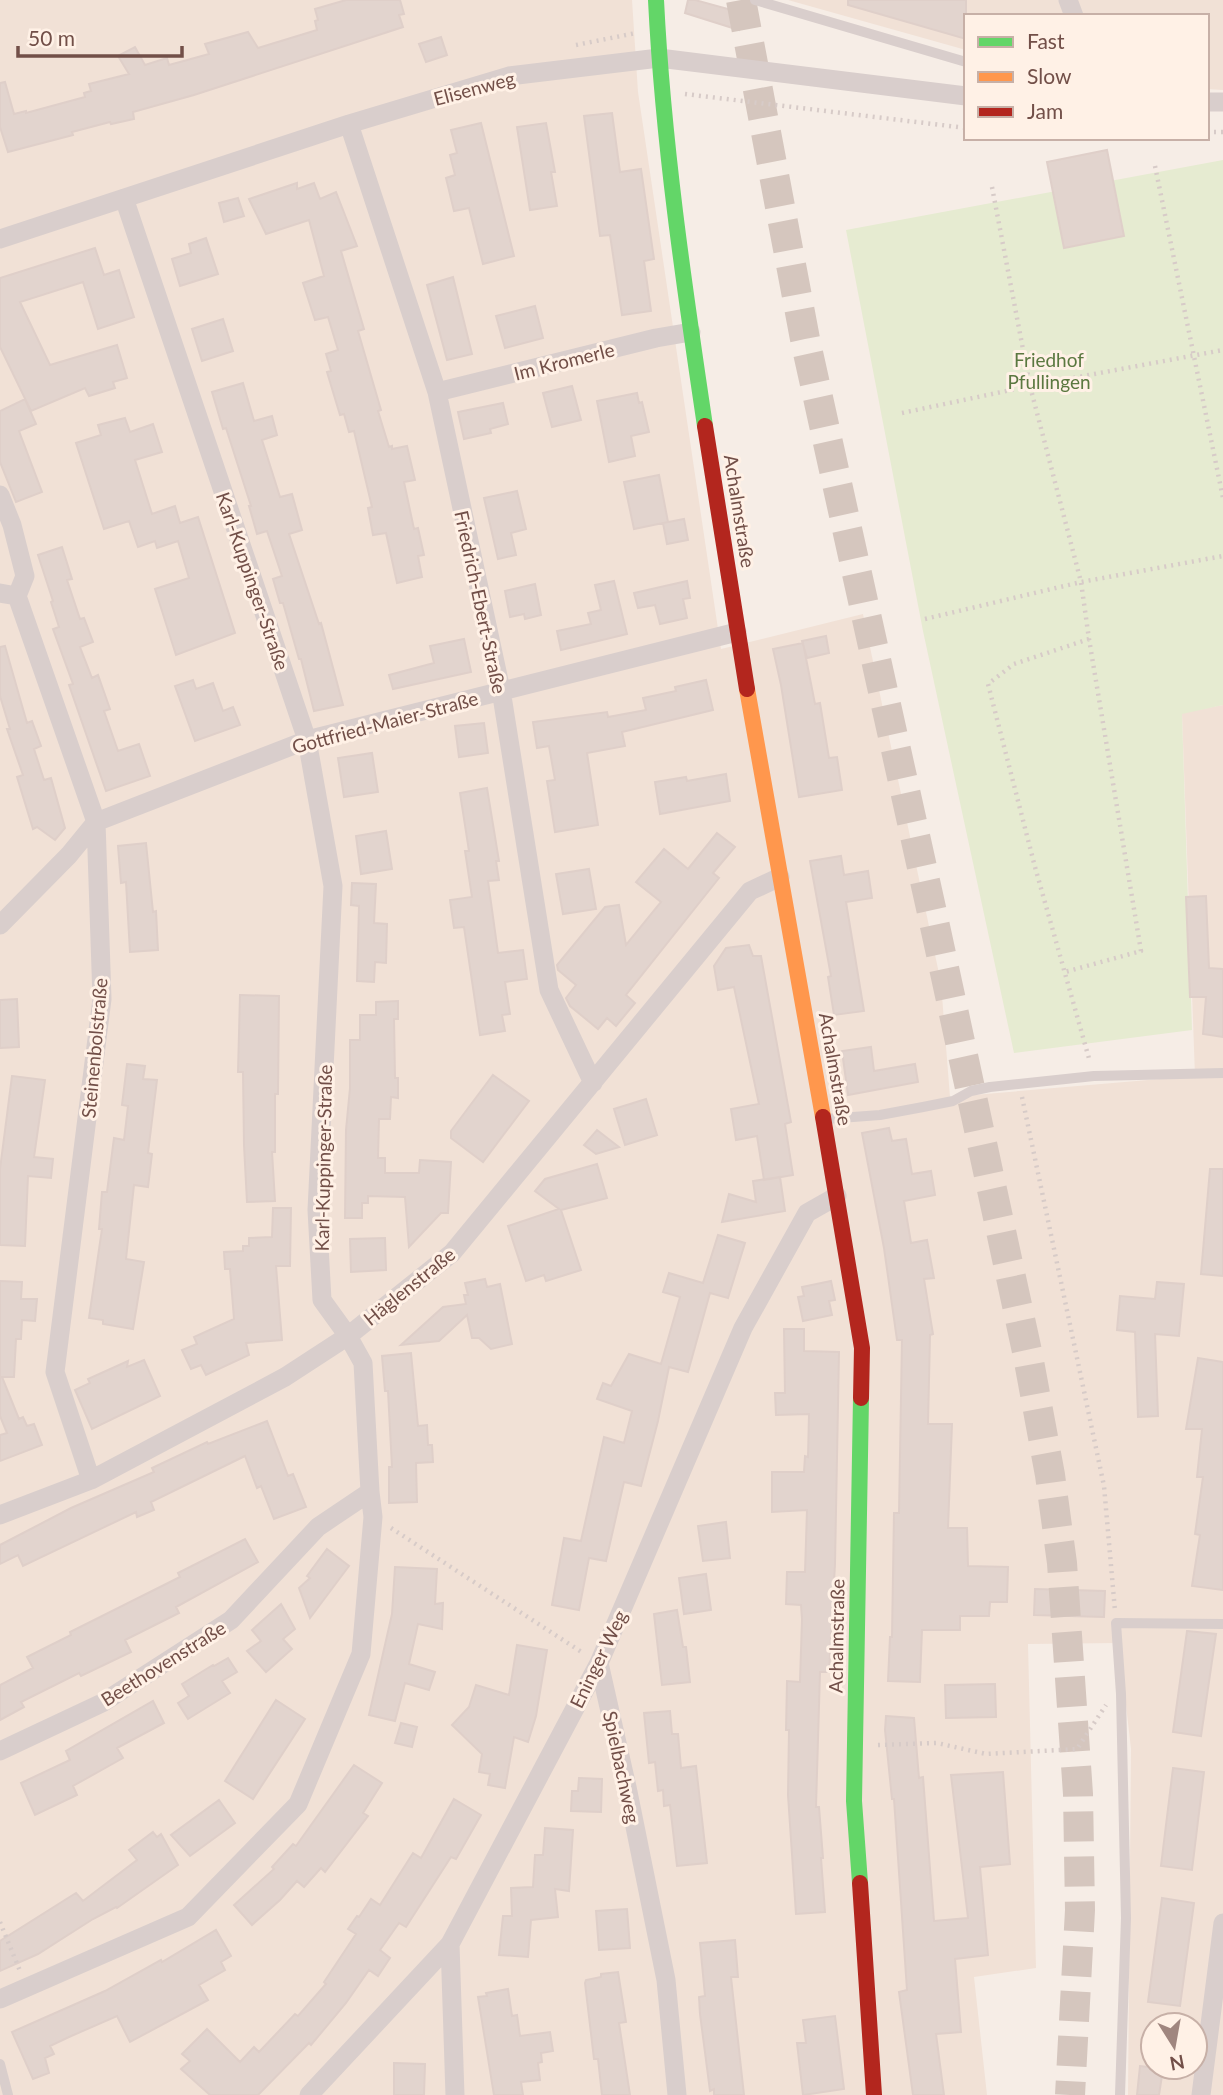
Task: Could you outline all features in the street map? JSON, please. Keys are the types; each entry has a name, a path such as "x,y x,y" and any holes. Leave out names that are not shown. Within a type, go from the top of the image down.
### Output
{"street":[{"name":"Achalmstraße","path":"656,0 662,92 691,332 737,632 862,1348 854,1801 874,2095"},
{"name":"Elisenweg","path":"0,239 349,124 509,76 659,58 964,96"},
{"name":"Friedrich-Ebert-Straße","path":"349,124 437,392 501,690 549,990 593,1083"},
{"name":"Karl-Kuppinger-Straße","path":"0,1999 188,1917 298,1804 361,1654 373,1517 363,1363 348,1336 322,1300 317,1210 333,886 307,740 124,198"},
{"name":"Im Kromerle","path":"437,392 656,338 691,332"},
{"path":"0,495 12,525 25,576 8,595"},
{"name":"Steinenbolstraße","path":"8,595 96,822 102,999 55,1372 90,1480"},
{"name":"Gottfried-Maier-Straße","path":"0,925 69,855 96,822 307,740 737,632"},
{"name":"Häglenstraße","path":"0,1515 90,1480 285,1377 348,1336 452,1253 750,891 780,877"},
{"name":"Eninger Weg","path":"309,2095 450,1944 599,1663 743,1328 807,1213 837,1196"},
{"name":"Beethovenstraße","path":"0,1751 102,1703 231,1620 317,1527 370,1492"},
{"name":"Spielbachweg","path":"599,1663 666,1980 677,2095"},
{"path":"1201,2095 1223,1923"},
{"path":"450,1944 455,2095"}],"lane":[{"path":"755,0 964,61"},
{"path":"823,1119 902,1111 953,1101 971,1091 1094,1076 1223,1073"},
{"path":"1120,2095 1126,1918 1121,1694 1116,1623 1223,1623"},
{"path":"0,2064 8,2095"}],"path":[{"path":"662,92 964,128"},
{"path":"1155,166 1223,498"},
{"path":"992,187 1030,386 1082,582 1141,951 1065,972"},
{"path":"902,413 1223,350"},
{"path":"925,620 1082,582 1223,556"},
{"path":"1089,639 1014,664 988,684 1035,867 1094,1076"},
{"path":"1020,1085 1104,1486 1116,1623"},
{"path":"373,1517 599,1663"},
{"path":"855,1746 937,1743 986,1754 1077,1749 1108,1701 1121,1694"},
{"path":"0,1922 27,1988"}],"shaded area":[{"path":"0,0 632,0 638,92 721,649 863,614 941,983 950,1097 1195,1076 1182,713 1223,705 1223,2095 1128,2095 1131,1749 1119,1643 1028,1644 1036,1968 974,1977 987,2095 0,2095"},
{"path":"788,0 1223,0 1223,90 1209,89 1209,14 964,14 964,49"}],"green space":[{"name":"Friedhof Pfullingen","path":"1223,160 1223,705 1182,714 1192,1030 1014,1053 923,631 846,230"}],"building":[{"path":"346,0 400,0 404,14 399,15 403,27 194,95 133,112 134,119 111,124 110,122 8,152 0,127 0,83 5,82 14,114 26,113 85,97 84,93 91,91 89,84 129,74 118,56 135,47 145,65 167,58 169,65 209,54 205,44 248,32 258,48 317,30 315,9"},
{"path":"688,0 750,15 739,30 685,13"},
{"path":"848,0 966,0 964,38 848,5"},
{"path":"441,37 447,55 426,62 419,44"},
{"path":"612,113 620,172 641,169 654,259 644,261 651,311 622,315 610,235 600,236 584,116"},
{"path":"481,123 514,256 483,264 469,208 454,211 446,178 455,175 450,155 457,153 451,130"},
{"path":"546,123 555,172 551,172 557,206 530,210 517,127"},
{"path":"1107,150 1124,236 1064,248 1047,162"},
{"path":"297,183 297,189 314,183 320,199 336,192 357,246 341,251 364,329 358,331 389,447 392,446 392,449 407,446 415,480 404,482 414,529 418,528 424,555 418,556 422,577 397,583 386,533 373,535 368,508 372,507 354,431 349,432 344,414 340,415 327,372 331,371 326,354 338,350 328,317 315,320 303,283 324,276 309,220 266,234 249,199"},
{"path":"238,198 244,216 224,222 219,203"},
{"path":"206,238 218,274 180,286 172,259 191,253 189,244"},
{"path":"95,248 104,275 119,270 134,317 98,329 83,282 20,302 50,365 117,345 127,378 113,382 115,388 89,396 85,388 31,411 0,347 0,278"},
{"path":"453,277 472,354 447,360 427,285"},
{"path":"535,306 543,338 505,348 496,316"},
{"path":"223,319 233,351 202,361 192,329"},
{"path":"243,383 254,421 272,416 277,435 262,440 280,497 292,494 302,530 289,534 319,624 321,623 343,705 314,711 301,659 273,579 282,576 267,531 257,534 251,506 226,428 223,429 212,392"},
{"path":"572,386 581,420 552,427 543,393"},
{"path":"637,393 639,403 642,402 649,432 631,436 635,456 609,462 597,401"},
{"path":"25,399 36,424 19,431 42,492 16,502 0,462 0,411"},
{"path":"503,403 508,424 490,429 491,433 464,439 458,412"},
{"path":"125,418 130,432 153,424 162,452 135,460 152,514 175,506 180,523 198,517 235,633 176,655 155,589 189,578 178,541 157,548 155,541 138,547 129,521 104,529 76,443 101,435 98,425"},
{"path":"659,475 668,522 634,529 624,482"},
{"path":"517,491 526,529 511,533 516,555 498,559 484,498"},
{"path":"684,519 688,540 667,544 663,523"},
{"path":"62,547 72,579 67,580 80,619 84,618 93,642 80,647 92,678 98,675 110,709 104,711 118,751 139,744 150,776 106,791 69,685 73,684 53,629 59,627 38,555"},
{"path":"614,581 627,634 561,650 557,631 591,624 588,613 601,610 595,585"},
{"path":"687,581 690,598 683,599 687,618 660,624 655,605 638,608 634,593"},
{"path":"535,584 541,615 525,619 524,614 510,617 505,591"},
{"path":"826,636 829,653 807,658 802,641"},
{"path":"464,639 471,672 393,689 389,675 434,663 430,646"},
{"path":"803,643 815,704 820,703 829,758 837,757 842,790 799,797 773,649"},
{"path":"5,646 27,723 32,721 41,746 34,749 44,780 51,778 65,828 55,840 37,827 33,829 17,777 23,775 7,729 10,729 0,696 0,647"},
{"path":"193,680 196,689 213,683 223,711 233,707 240,725 195,741 175,686"},
{"path":"706,680 713,710 622,732 625,746 587,753 598,825 555,832 547,781 555,780 549,746 537,748 533,722 607,712 608,717 646,710 643,698 676,691 675,687"},
{"path":"484,723 488,753 459,757 455,726"},
{"path":"372,753 378,792 344,797 338,758"},
{"path":"726,774 730,801 660,814 655,782 686,777 687,781"},
{"path":"487,788 499,861 496,861 499,880 488,881 498,953 523,950 527,979 505,982 510,1014 502,1015 505,1031 480,1035 464,927 454,928 450,900 472,897 465,851 469,851 460,793"},
{"path":"386,831 392,869 361,874 356,836"},
{"path":"717,833 735,847 713,873 719,878 626,995 635,1003 616,1026 607,1018 598,1029 570,1006 566,998 576,985 558,970 557,965 605,907 619,905 626,945 661,902 636,882 664,849 688,869"},
{"path":"146,843 153,912 156,911 158,950 130,952 126,882 121,883 118,846"},
{"path":"841,856 844,875 868,871 872,898 846,902 864,1011 834,1015 828,977 831,976 810,861"},
{"path":"589,869 596,909 563,914 556,874"},
{"path":"352,883 376,884 374,923 387,924 386,963 375,962 374,982 357,981 359,906 351,905"},
{"path":"1206,896 1209,968 1223,969 1223,1037 1203,1034 1206,997 1190,997 1186,897"},
{"path":"749,945 753,956 761,956 791,1122 785,1124 793,1175 764,1180 757,1136 736,1140 731,1109 759,1104 734,987 718,990 714,966 726,948"},
{"path":"240,995 279,996 278,1094 275,1094 275,1152 272,1152 275,1201 247,1202 243,1072 238,1072"},
{"path":"17,999 19,1047 0,1048 0,1000"},
{"path":"398,1001 398,1019 394,1019 398,1098 391,1097 390,1119 379,1119 378,1158 385,1158 385,1173 419,1173 420,1160 451,1162 448,1213 441,1213 409,1247 405,1197 368,1196 368,1203 362,1203 362,1218 345,1218 350,1040 360,1040 360,1015 376,1015 376,1002"},
{"path":"871,1047 874,1071 915,1064 918,1082 848,1095 842,1051"},
{"path":"127,1064 145,1066 143,1079 157,1080 148,1153 152,1154 148,1187 134,1185 126,1259 144,1262 133,1329 103,1324 103,1320 89,1318 102,1229 99,1229 102,1192 107,1192 114,1138 124,1140 128,1106 122,1105"},
{"path":"493,1075 529,1101 483,1162 451,1138 451,1131"},
{"path":"12,1076 45,1080 34,1157 53,1159 51,1178 28,1176 25,1246 0,1245 0,1169"},
{"path":"646,1099 657,1135 625,1145 614,1109"},
{"path":"889,1128 892,1141 906,1139 912,1174 931,1171 935,1195 904,1201 911,1243 927,1240 934,1278 924,1279 933,1334 930,1335 928,1424 952,1424 948,1528 967,1528 968,1566 1008,1567 1007,1602 990,1602 989,1616 960,1616 960,1630 922,1630 920,1682 888,1681 892,1637 894,1513 899,1513 902,1340 897,1340 884,1248 862,1133"},
{"path":"597,1130 619,1147 596,1154 584,1145"},
{"path":"597,1164 607,1198 561,1210 581,1270 546,1281 544,1275 526,1281 508,1226 559,1209 535,1191 545,1179"},
{"path":"1210,1169 1223,1169 1223,1276 1201,1274"},
{"path":"780,1177 785,1211 722,1222 729,1194 756,1202 753,1181"},
{"path":"273,1208 291,1208 290,1266 276,1266 282,1340 246,1343 249,1355 206,1375 201,1365 191,1369 182,1350 197,1344 194,1337 234,1319 230,1269 225,1269 224,1252 243,1251 243,1246 249,1246 249,1238 272,1237"},
{"path":"718,1235 745,1243 728,1298 710,1293 688,1372 669,1367 641,1486 624,1482 606,1561 589,1558 579,1610 552,1605 564,1538 581,1541 604,1437 624,1443 632,1411 597,1399 603,1383 611,1386 629,1354 661,1364 680,1297 663,1292 669,1273 703,1283"},
{"path":"385,1238 386,1270 351,1272 350,1239"},
{"path":"485,1279 487,1287 500,1284 512,1344 491,1349 479,1338 472,1338 467,1315 439,1341 401,1345 443,1307 466,1304 464,1295 468,1295 465,1283"},
{"path":"0,1281 22,1282 21,1299 37,1299 35,1321 22,1320 21,1339 16,1339 14,1377 2,1377 19,1419 23,1417 27,1426 34,1424 42,1445 0,1461 0,1435 7,1433 0,1416"},
{"path":"831,1281 835,1300 829,1301 832,1315 803,1321 798,1297 804,1296 802,1287"},
{"path":"1157,1282 1184,1284 1179,1336 1155,1334 1158,1416 1138,1417 1135,1332 1117,1330 1120,1296 1155,1299"},
{"path":"784,1329 804,1329 804,1351 839,1352 835,1564 829,1672 820,1672 816,1807 819,1807 825,1912 796,1914 788,1795 789,1730 786,1730 787,1681 800,1682 802,1619 801,1605 786,1604 787,1572 805,1572 807,1510 772,1512 772,1472 804,1472 805,1456 808,1457 809,1414 776,1415 775,1393 785,1393"},
{"path":"411,1353 418,1426 427,1425 428,1445 432,1445 433,1462 416,1463 417,1502 389,1503 389,1467 392,1467 388,1391 385,1391 382,1356"},
{"path":"1198,1358 1223,1362 1223,1590 1192,1586 1200,1535 1195,1534 1203,1477 1197,1477 1202,1429 1186,1429"},
{"path":"144,1360 160,1396 92,1429 75,1390 90,1383 88,1379 128,1361 127,1367"},
{"path":"267,1421 288,1476 293,1474 306,1507 274,1519 261,1486 257,1488 245,1456 151,1502 154,1510 137,1517 136,1512 23,1566 18,1555 0,1564 0,1545 71,1508 154,1472 152,1468 207,1442 208,1444"},
{"path":"726,1522 730,1558 703,1561 698,1526"},
{"path":"245,1539 258,1562 176,1607 179,1613 125,1640 131,1652 81,1676 79,1673 21,1702 24,1707 0,1720 0,1685 33,1668 27,1657 71,1635 70,1632 180,1577 178,1573"},
{"path":"327,1549 349,1566 310,1618 299,1588 310,1578 307,1576"},
{"path":"395,1567 437,1569 435,1604 443,1603 442,1629 418,1624 409,1664 435,1672 429,1690 405,1683 395,1721 369,1715 392,1614"},
{"path":"706,1574 711,1610 684,1614 679,1578"},
{"path":"1035,1589 1105,1591 1104,1617 1034,1615"},
{"path":"281,1604 295,1629 283,1639 292,1649 266,1672 247,1651 261,1641 252,1630"},
{"path":"677,1610 683,1647 686,1647 690,1682 662,1685 654,1614"},
{"path":"1187,1631 1216,1634 1201,1736 1173,1732"},
{"path":"517,1645 547,1650 536,1716 528,1742 514,1737 505,1788 488,1785 490,1774 479,1772 482,1754 452,1725 469,1707 476,1685 509,1695"},
{"path":"228,1658 237,1672 222,1681 230,1693 188,1719 178,1703 189,1696 182,1684"},
{"path":"995,1684 996,1717 946,1718 945,1685"},
{"path":"276,1700 305,1719 253,1799 225,1781"},
{"path":"153,1701 164,1723 117,1748 123,1758 73,1786 77,1795 35,1815 21,1783 70,1760 66,1751"},
{"path":"670,1711 672,1734 678,1734 681,1768 696,1766 707,1863 677,1866 670,1805 664,1806 663,1790 658,1791 655,1762 649,1763 644,1713"},
{"path":"886,1716 914,1718 919,1778 923,1777 934,1921 968,1918 951,1775 1003,1772 1010,1864 980,1867 988,1955 955,1959 961,2032 936,2034 944,2095 913,2095 899,1992 907,1990"},
{"path":"401,1723 417,1727 412,1747 395,1743"},
{"path":"354,1765 382,1783 363,1813 368,1816 325,1872 321,1868 304,1887 297,1881 252,1925 234,1905 274,1869 272,1867 293,1844 296,1846"},
{"path":"1173,1768 1204,1772 1192,1870 1161,1866"},
{"path":"579,1778 602,1779 601,1812 571,1811 572,1791 578,1791"},
{"path":"454,1799 481,1815 456,1859 451,1857 406,1927 399,1923 380,1950 390,1958 378,1976 369,1970 311,2045 309,2043 258,2095 210,2095 181,2069 190,2061 182,2054 207,2029 240,2062 254,2047 259,2052 295,2014 298,2016 326,1984 324,1982 356,1934 348,1929 357,1916 359,1917 371,1899 380,1905 413,1853 421,1858"},
{"path":"219,1800 235,1823 190,1856 171,1835"},
{"path":"545,1828 573,1830 569,1891 555,1889 558,1917 531,1920 528,1957 499,1955 503,1916 512,1916 511,1888 533,1887 535,1855 543,1855"},
{"path":"153,1832 157,1837 161,1834 178,1865 117,1908 93,1919 38,1954 0,1971 0,1941 76,1893 83,1901 137,1860 129,1850"},
{"path":"1162,1898 1194,1903 1180,2006 1148,2002"},
{"path":"627,1909 630,1948 599,1950 596,1911"},
{"path":"216,1930 231,1956 221,1962 225,1970 199,1985 208,2000 130,2042 117,2016 69,2037 50,2046 54,2054 45,2058 49,2073 33,2079 12,2032 105,1991"},
{"path":"735,1940 738,1977 731,1977 744,2095 714,2095 714,2089 710,2091 700,2014 699,1997 705,1996 700,1943"},
{"path":"618,1972 626,2022 619,2023 630,2095 602,2095 598,2059 594,2059 585,1983 586,1980 601,1977 601,1974"},
{"path":"508,1989 512,2016 517,2015 520,2036 550,2032 553,2051 541,2053 542,2062 538,2063 540,2080 521,2082 523,2095 494,2095 478,1997"},
{"path":"835,2016 844,2089 803,2095 797,2043 806,2043 803,2020"},
{"path":"394,2063 425,2064 424,2095 394,2095"},
{"path":"1139,2076 1139,2081 1161,2081 1159,2095 1137,2095"}],"tunnel":[{"path":"741,0 805,339 1028,1356 1050,1475 1062,1563 1078,1794 1080,1910 1070,2095"}],"traffic: fast":[{"path":"656,0 669,160 705,426"},
{"path":"860,1883 854,1801 861,1398"}],"traffic: slow":[{"path":"747,689 823,1117"}],"traffic: jam":[{"path":"705,426 747,689"},
{"path":"823,1117 862,1348 861,1398"},
{"path":"860,1883 874,2095"}]}
